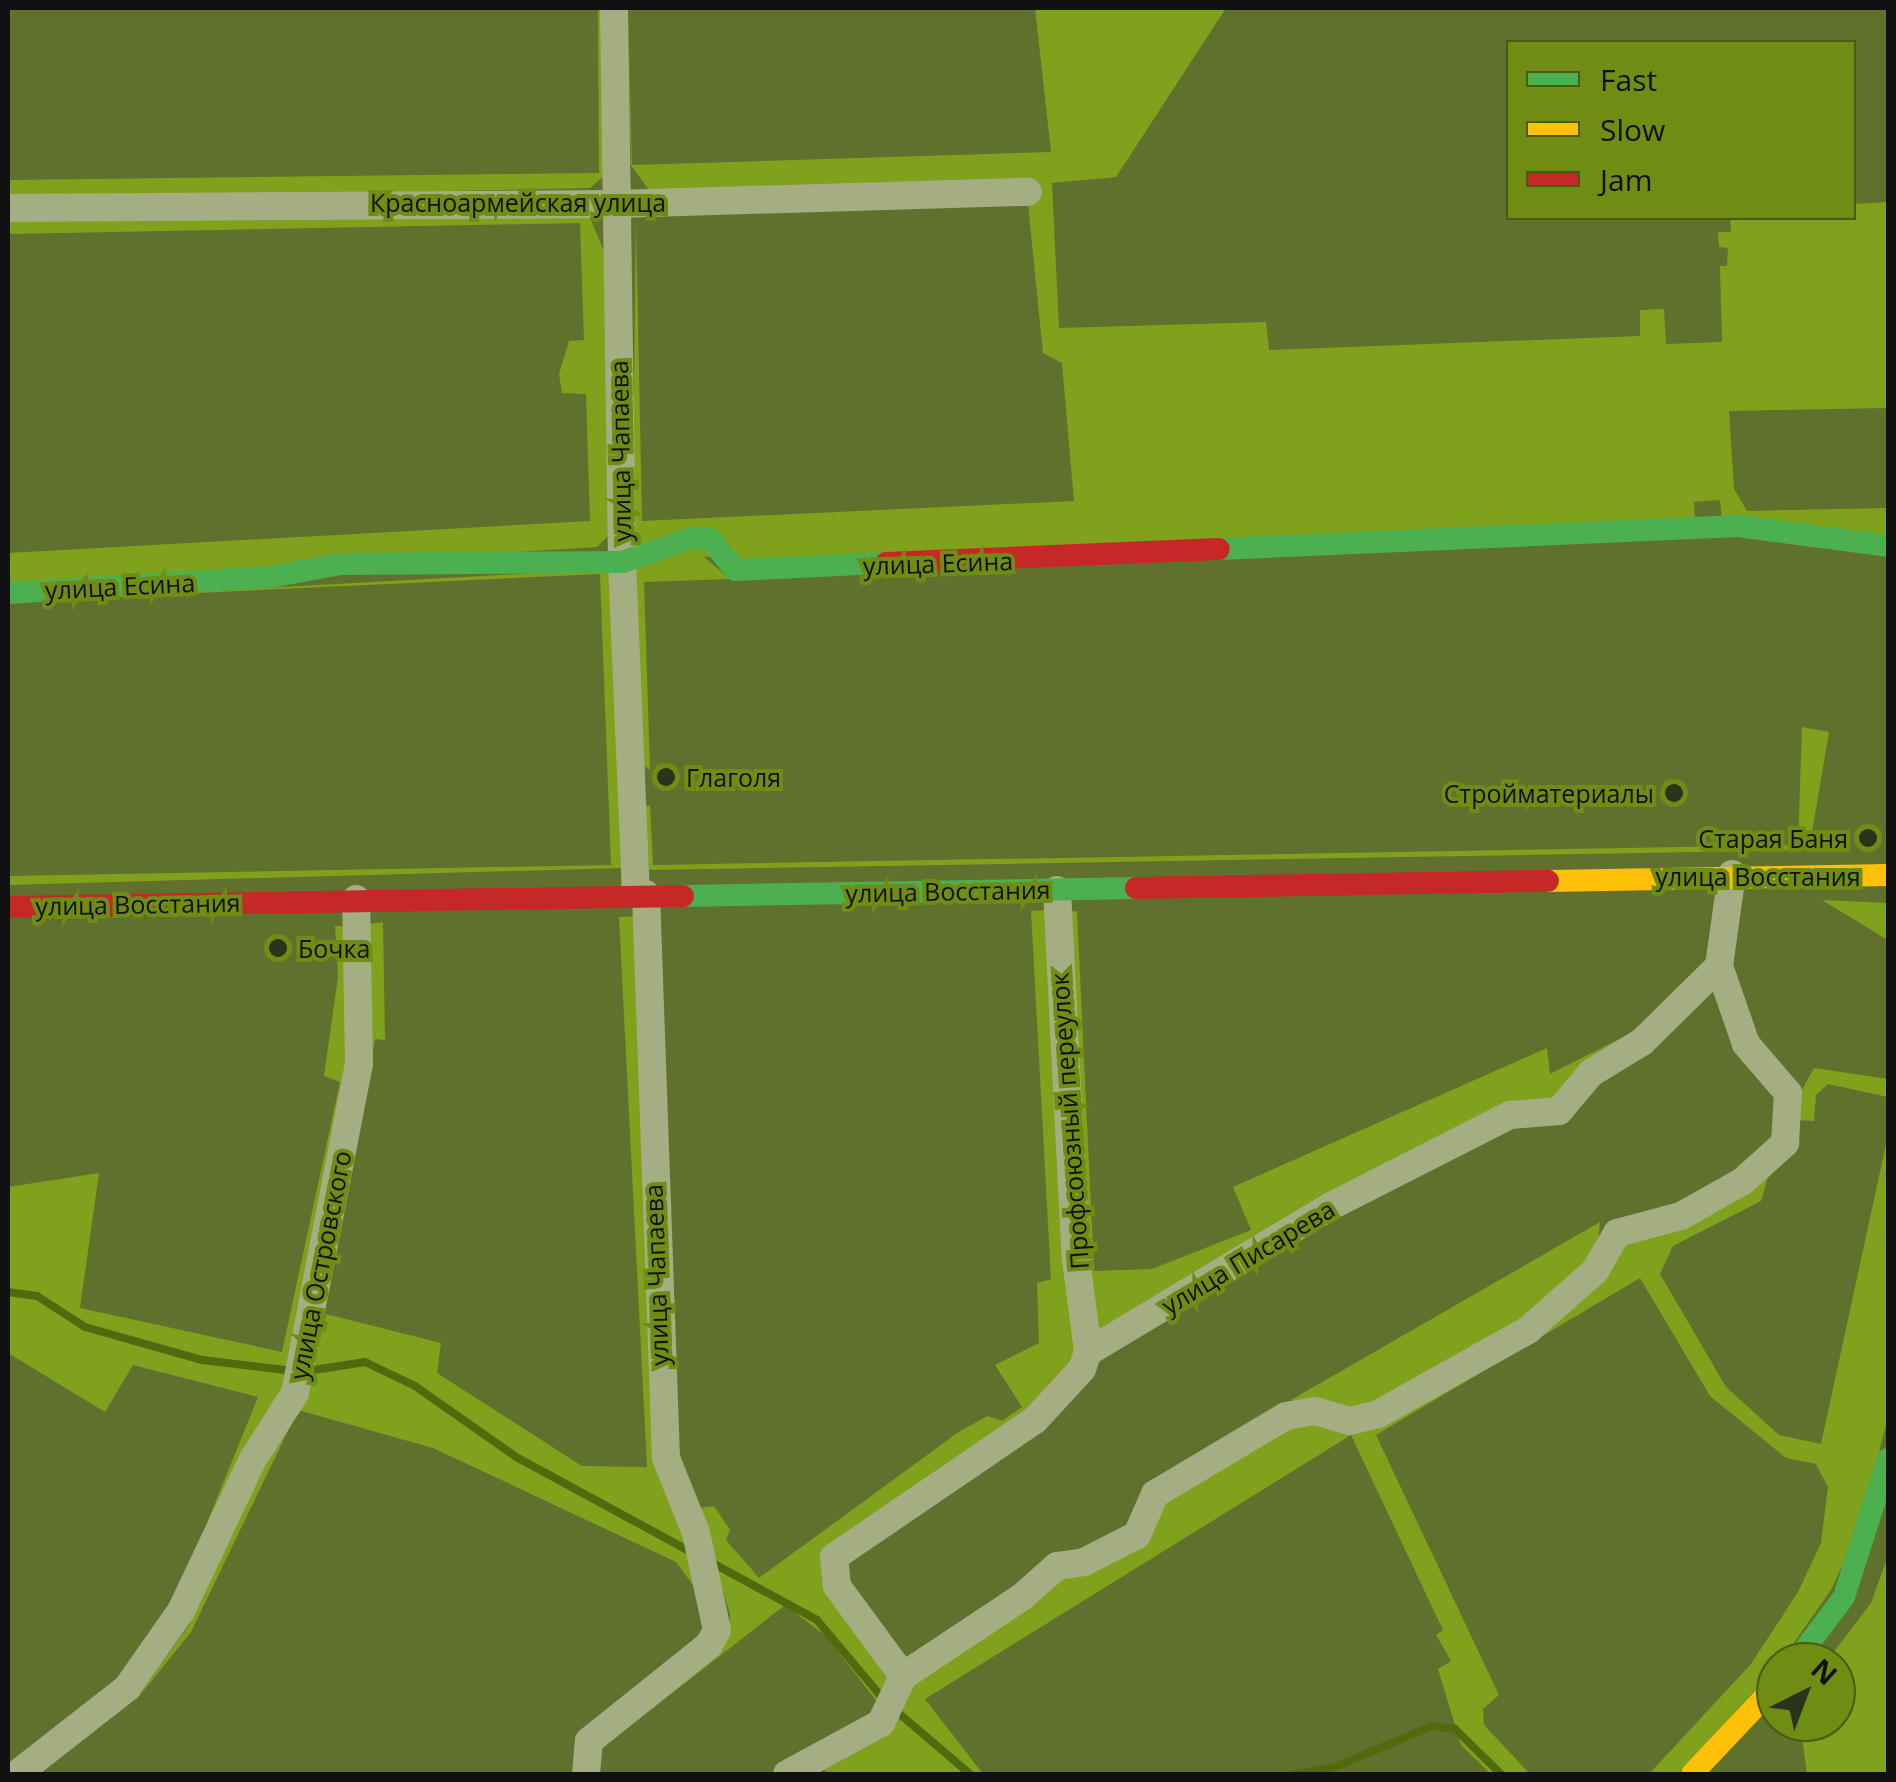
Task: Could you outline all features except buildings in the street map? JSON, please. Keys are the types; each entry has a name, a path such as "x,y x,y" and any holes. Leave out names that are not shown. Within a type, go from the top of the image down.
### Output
{"street":[{"name":"улица Чапаева","path":"586,1774 590,1741 709,1645 718,1609 666,1458 662,1421 641,894 622,562 614,8"},
{"name":"Красноармейская улица","path":"8,208 616,204 1028,192"},
{"name":"улица Есина","path":"8,593 270,577 340,564 622,562 693,538 710,540 734,570 1738,526 1888,546"},
{"name":"улица Восстания","path":"8,906 1057,890 1732,874 1888,875"},
{"path":"787,1774 881,1723 903,1676 1022,1598 1057,1566 1120,1548 1137,1535 1155,1494 1286,1416 1316,1412 1350,1421 1378,1414 1528,1330 1596,1270 1617,1233 1680,1216 1743,1182 1785,1143 1788,1093 1746,1044 1720,966 1732,874"},
{"name":"Профсоюзный переулок","path":"1057,890 1076,1259 1088,1352"},
{"name":"улица Островского","path":"17,1774 127,1688 182,1611 254,1459 295,1393 360,1064 356,899"},
{"name":"улица Писарева","path":"903,1676 880,1653 837,1586 834,1557 1035,1420 1082,1369 1088,1352 1404,1169 1510,1115 1558,1110 1591,1073 1642,1042 1720,966"},
{"path":"1810,1642 1844,1597 1888,1460"},
{"path":"1692,1774 1756,1706"}],"green space":[{"path":"598,8 605,8 605,175 590,188 8,200 8,180 599,173"},
{"path":"628,8 632,165 1051,152 1035,8 1226,8 1116,177 1052,183 1059,328 1266,322 1269,350 1640,336 1640,310 1664,309 1666,344 1722,342 1720,266 1727,266 1728,248 1719,247 1718,232 1731,232 1730,220 1856,220 1856,204 1888,202 1888,408 1729,411 1734,489 1747,511 1888,508 1888,540 1722,519 1720,500 1694,502 1695,520 739,561 632,547 636,220 642,521 1074,501 1062,363 1043,353 1028,204 649,190 631,165"},
{"path":"574,209 590,218 604,251 610,534 597,547 8,583 8,553 590,521 586,394 562,393 559,374 569,341 584,340 580,223 8,234 8,215"},
{"path":"690,545 730,579 644,582 650,770 642,764 633,569"},
{"path":"609,569 621,868 8,885 8,876 611,865 600,574 8,602"},
{"path":"1802,727 1829,732 1809,850 649,870 644,807 650,805 653,865 1798,845"},
{"path":"1822,900 1888,903 1888,944 1886,939"},
{"path":"1050,910 1068,1259 1081,1347 1072,1369 1031,1414 827,1551 827,1589 890,1683 892,1698 876,1721 772,1774 882,1708 826,1636 785,1605 603,1747 715,1655 729,1630 730,1614 698,1508 714,1506 730,1530 726,1540 759,1578 960,1431 988,1416 1002,1421 1022,1407 995,1365 1039,1343 1037,1283 1051,1279 1031,911"},
{"path":"1077,911 1094,1271 1152,1269 1251,1230 1233,1187 1547,1048 1550,1074 1653,1022 1551,1105 1094,1338 1069,912"},
{"path":"638,916 650,1356 711,1609 676,1562 433,1448 298,1410 191,1632 132,1705 189,1625 261,1463 310,1383 326,1314 441,1343 437,1373 582,1466 647,1467 619,917"},
{"path":"383,922 385,1040 375,1039 370,1071 368,924"},
{"path":"335,926 350,926 350,1067 285,1388 196,1550 258,1397 133,1365 105,1412 8,1353 8,1187 99,1173 80,1308 282,1352 340,1082 324,1076 338,977"},
{"path":"1814,1068 1888,1079 1888,1097 1828,1084 1816,1095 1814,1121 1797,1120 1798,1097"},
{"path":"1888,1135 1888,1417 1860,1527 1831,1590 1794,1642 1765,1642 1798,1592 1821,1543 1828,1487 1816,1464 1786,1458 1710,1396 1640,1278 1376,1435 1499,1695 1483,1709 1484,1725 1530,1774 1491,1774 1461,1745 1438,1669 1451,1661 1436,1635 1443,1630 1351,1435 925,1699 983,1774 828,1774 819,1763 912,1681 1166,1496 1288,1421 1380,1422 1624,1243 1770,1170 1761,1201 1673,1246 1660,1274 1726,1387 1779,1435 1821,1444"},
{"path":"1600,1222 1597,1252 1525,1324 1351,1414 1291,1400"},
{"path":"1888,1556 1888,1774 1807,1774 1803,1742 1856,1742 1856,1642 1841,1642 1871,1603"},
{"path":"1756,1656 1756,1690 1678,1774 1649,1774"}],"waterway":[{"path":"8,1292 37,1296 85,1327 202,1360 293,1371"},
{"path":"307,1371 365,1362 415,1386 518,1458 695,1554"},
{"path":"707,1560 817,1620 885,1701"},
{"path":"895,1710 970,1774"},
{"path":"1294,1774 1335,1767 1432,1726 1455,1729 1501,1774"}],"traffic: fast":[{"path":"1219,549 1738,526 1888,546"},
{"path":"8,593 270,577 340,564 622,562 693,538 710,539 735,570 886,563"},
{"path":"683,896 1136,888"},
{"path":"1810,1642 1844,1597 1888,1459"}],"traffic: slow":[{"path":"1548,881 1888,875"},
{"path":"1692,1774 1756,1706"}],"traffic: jam":[{"path":"886,563 1219,549"},
{"path":"1136,888 1548,881"},
{"path":"8,907 683,896"}],"place":[{"name":"Глаголя","path":"666,777"},
{"name":"Стройматериалы","path":"1674,793"},
{"name":"Старая Баня","path":"1868,838"},
{"name":"Бочка","path":"278,948"}]}
